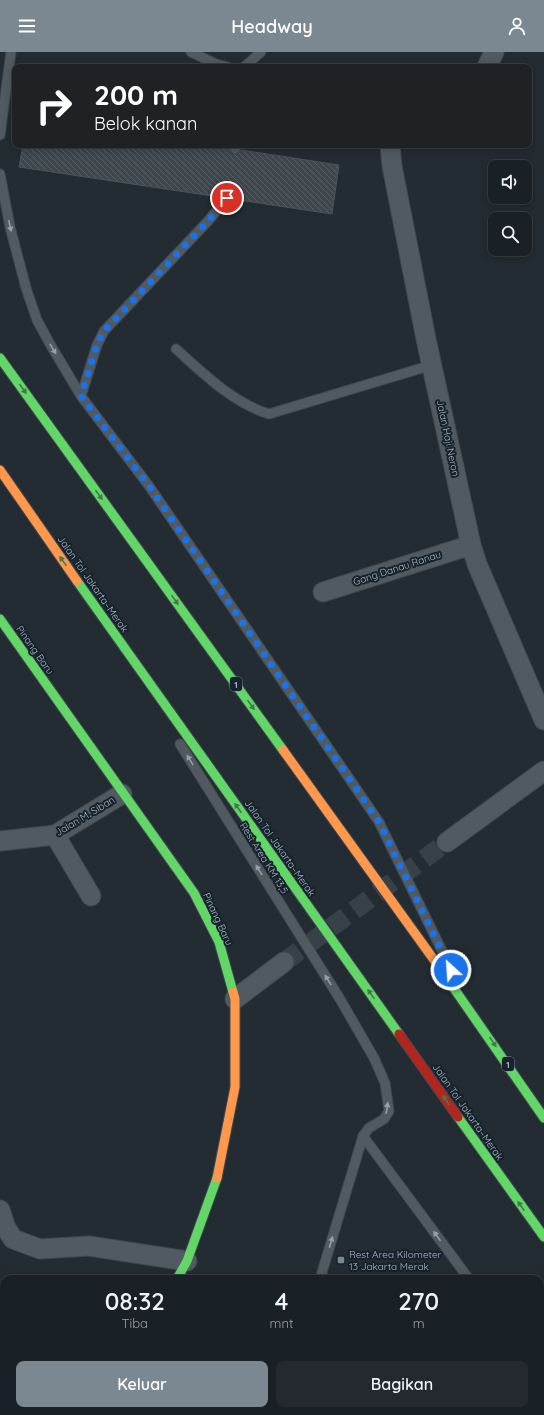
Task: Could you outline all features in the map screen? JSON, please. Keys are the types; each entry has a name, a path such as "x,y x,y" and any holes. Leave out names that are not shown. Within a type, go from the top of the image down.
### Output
{"main road":[{"name":"1","path":"0,358 471,1010 544,1118"},
{"name":"Jalan Tol Jakarta–Merak","path":"0,470 85,593 544,1237"},
{"name":"Pinang Baru","path":"0,619 122,794 194,893 219,942 235,998 235,1087 217,1179 187,1261 179,1275"}],"street":[{"path":"488,64 494,52"},
{"name":"Jalan Haji Neron","path":"390,148 392,166 432,364 471,545 477,564 544,720"},
{"name":"Gang Danau Ranau","path":"323,592 471,545"},
{"path":"447,842 544,771"},
{"name":"Jalan M. Siban","path":"0,841 55,835 122,794"},
{"path":"55,835 91,896"},
{"path":"235,998 284,962"},
{"path":"0,1210 6,1228 13,1238 40,1248 89,1246 187,1261"}],"lane":[{"path":"0,135 11,52"},
{"path":"191,52 212,64"},
{"path":"247,64 261,52"},
{"path":"0,174 15,250 37,320 81,396 149,486 379,822 471,1010"},
{"path":"81,396 97,344 104,331 209,220 227,198"},
{"path":"176,349 214,383 257,410 270,414 432,364"},
{"name":"Rest Area KM 13,5","path":"85,593 335,992 374,1058 385,1083 388,1111 384,1119 369,1128 363,1136"},
{"path":"321,1275 363,1136"},
{"path":"363,1136 466,1275"}],"building":[{"path":"22,148 228,148 339,165 332,214 19,167"}],"tunnel":[{"path":"284,962 447,842"}],"traffic: fast":[{"path":"0,358 283,750"},
{"path":"77,581 399,1034"},
{"path":"0,619 194,893 219,942 233,992"},
{"path":"437,964 544,1118"},
{"path":"458,1117 544,1237"},
{"path":"179,1275 187,1261 217,1178"}],"traffic: slow":[{"path":"0,470 77,581"},
{"path":"283,750 437,964"},
{"path":"217,1178 235,1087 235,999 233,992"}],"traffic: jam":[{"path":"399,1034 458,1117"}],"place":[{"name":"Rest Area Kilometer 13 Jakarta Merak","path":"341,1260"}],"route":[{"path":"227,198 209,220 104,331 97,344 81,396 149,486 379,822 451,970"}]}
